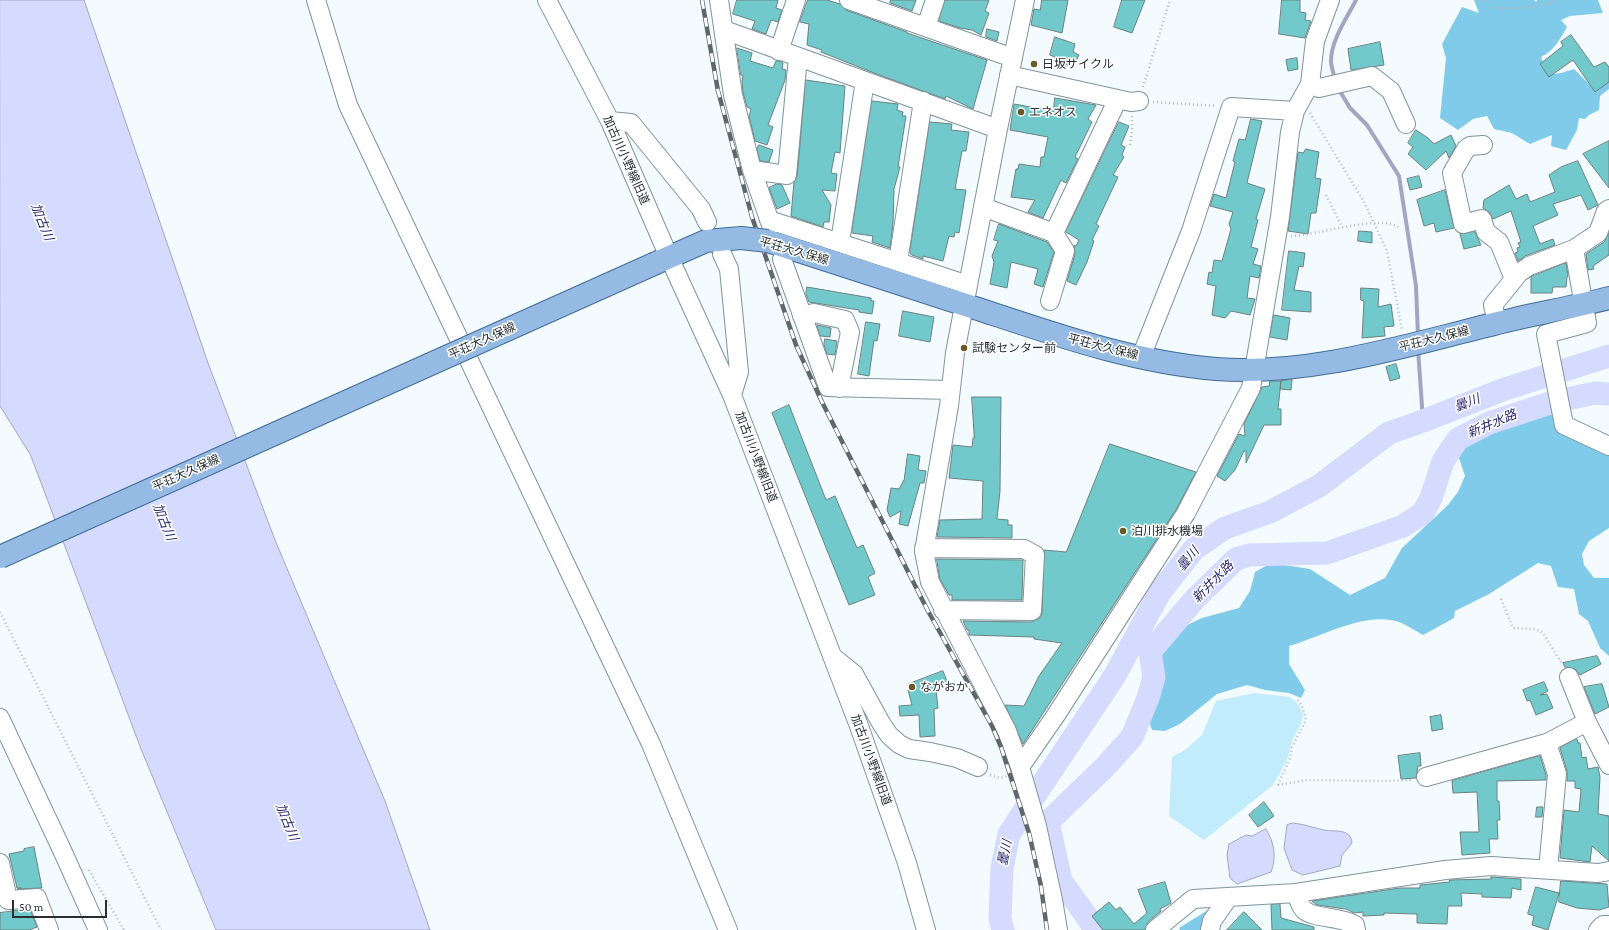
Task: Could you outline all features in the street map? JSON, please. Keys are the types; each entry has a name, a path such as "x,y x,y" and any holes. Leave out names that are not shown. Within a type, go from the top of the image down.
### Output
{"main road":[{"name":"平荘大久保線","path":"0,557 706,241 741,238 769,229 966,295 1073,341 1175,364 1216,369 1255,370 1321,363 1374,354 1414,341 1609,298"}],"street":[{"path":"316,0 348,105 652,744 728,930"},
{"name":"加古川小野線旧道","path":"547,0 610,121 662,260 732,395 859,726 907,863 926,930"},
{"path":"719,0 733,95 769,229 840,242 898,262 966,295"},
{"path":"780,50 796,0"},
{"path":"926,27 935,0"},
{"path":"1025,0 966,295 950,390 949,406 924,548 925,562 930,582 1007,731 1021,771 1037,826 1058,930"},
{"path":"1021,771 1186,513 1251,388 1277,234 1290,132 1302,98 1315,41 1330,0"},
{"path":"858,2 1013,58"},
{"path":"724,30 998,129"},
{"path":"752,170 787,175 798,57"},
{"path":"1009,75 1128,103 1054,233"},
{"path":"1141,357 1191,231 1231,107 1302,98 1319,88 1372,76 1391,91 1406,124"},
{"path":"840,242 865,80"},
{"path":"898,262 922,101"},
{"path":"610,121 631,123 701,209 707,222"},
{"path":"1483,145 1470,146 1466,149 1452,173 1458,206 1463,224 1482,219 1486,232 1499,242 1514,279"},
{"path":"983,207 1054,233 1065,251 1055,295"},
{"path":"1497,323 1493,305 1514,279 1529,266 1574,249 1598,233 1606,211 1609,209"},
{"path":"1574,249 1587,323 1546,334 1564,425 1609,446"},
{"path":"722,254 729,269 739,372 732,395"},
{"path":"782,259 802,316 833,388"},
{"path":"802,316 814,313 845,320 850,332 833,388"},
{"path":"833,388 950,390"},
{"path":"924,548 1024,548 1035,556 1032,611 944,610"},
{"path":"832,656 854,674 881,724 898,744 909,749 956,758 978,767"},
{"path":"1569,677 1587,722 1609,765"},
{"path":"0,718 98,930"},
{"path":"1426,777 1547,743 1587,722"},
{"path":"1547,743 1557,774 1548,868"},
{"path":"0,863 8,900 37,898 49,930"},
{"path":"1155,930 1193,899 1296,893 1445,870 1492,866 1548,868 1609,873"},
{"path":"1296,893 1303,909 1312,914 1346,920 1355,925 1356,930"},
{"path":"1210,930 1212,921 1228,898"},
{"path":"1598,930 1603,925 1609,926"}],"path":[{"path":"1130,145 1132,131 1128,103 1170,0"},
{"path":"1480,0 1499,8 1509,9 1532,6 1556,0"},
{"path":"1302,98 1364,202 1373,224 1387,251 1414,341"},
{"path":"1128,103 1231,107"},
{"path":"1326,195 1342,227"},
{"path":"1277,234 1293,236 1342,227 1351,227 1366,223 1373,224 1386,222 1396,225 1399,228"},
{"path":"1501,599 1513,628 1536,629 1543,633 1569,677"},
{"path":"0,612 161,930"},
{"path":"1296,698 1302,706 1306,720 1292,747 1283,777 1278,785 1307,780 1380,781 1426,777"},
{"path":"978,767 990,775 1000,778 1021,771"},
{"path":"87,867 124,930"}],"shaded area":[{"path":"1474,0 1534,0 1536,2 1537,0 1598,0 1603,13 1570,16 1561,20 1567,27 1553,48 1541,57 1547,69 1553,74 1574,69 1593,88 1605,81 1609,83 1609,89 1600,96 1599,110 1589,115 1585,119 1579,118 1577,130 1566,150 1551,146 1552,135 1530,144 1512,133 1494,129 1487,116 1473,119 1458,130 1440,118 1446,58 1442,44 1462,7 1479,13"},
{"path":"1559,413 1609,445 1609,528 1589,541 1582,554 1584,565 1594,578 1609,578 1609,656 1600,648 1588,621 1579,614 1574,589 1558,587 1551,566 1538,563 1489,594 1455,611 1454,618 1423,635 1399,622 1372,620 1343,626 1289,646 1289,664 1305,690 1301,698 1289,693 1265,690 1247,685 1217,694 1180,724 1165,731 1152,730 1148,718 1160,680 1157,665 1163,647 1183,627 1202,618 1239,608 1250,591 1255,572 1271,563 1310,569 1350,595 1385,578 1402,548 1448,505 1458,492 1465,476 1459,458 1461,445 1485,429 1509,423 1530,414"},
{"path":"1254,693 1290,697 1298,704 1303,714 1301,724 1292,741 1287,760 1273,785 1204,840 1169,816 1172,757 1185,750 1202,735 1216,701"},
{"path":"1208,910 1202,930 1180,930 1179,928"}],"water":[{"name":"加古川","path":"0,0 84,0 208,363 275,540 385,801 430,930 216,930 141,749 30,454 0,406"},
{"path":"1293,823 1324,830 1342,832 1349,835 1352,843 1342,855 1340,866 1303,875 1292,870 1284,848 1287,825"},
{"path":"1266,829 1273,844 1274,850 1274,861 1271,872 1237,884 1230,878 1227,855 1229,844 1246,835 1252,836"}],"building":[{"path":"737,0 778,0 776,8 782,10 778,22 771,20 766,34 752,29 755,21 733,14"},
{"path":"808,0 827,0 840,4 846,10 907,33 987,60 973,109 946,96 945,99 874,73 807,45 809,24 800,22"},
{"path":"891,0 916,0 912,11 890,3"},
{"path":"945,0 989,0 985,11 989,13 981,35 972,30 960,28 939,21"},
{"path":"1042,0 1068,0 1062,33 1031,25 1034,9 1040,10"},
{"path":"1122,0 1145,0 1132,33 1114,27"},
{"path":"1282,0 1300,0 1300,12 1306,13 1305,20 1311,21 1305,38 1279,34"},
{"path":"987,29 999,32 997,41 986,37"},
{"path":"1571,35 1594,67 1605,62 1609,67 1609,82 1595,92 1573,60 1549,77 1540,64 1563,46 1561,42"},
{"path":"1055,37 1075,44 1073,52 1079,55 1073,67 1055,61 1055,57 1050,55"},
{"path":"1380,42 1384,65 1351,70 1348,49"},
{"path":"737,48 752,53 750,61 773,68 776,61 780,61 783,63 782,69 786,70 785,80 768,125 773,127 767,145 755,141 749,116 751,109 747,107 743,93 743,76 741,75"},
{"path":"1297,58 1298,69 1288,71 1286,60"},
{"path":"806,80 845,86 840,153 835,152 831,173 837,174 835,191 822,190 831,205 829,222 824,222 823,227 791,216 794,182 797,176"},
{"path":"1055,98 1096,105 1088,119 1092,122 1075,157 1078,159 1066,183 1061,180 1043,218 1028,212 1035,200 1011,197 1016,169 1018,169 1019,164 1040,167 1041,157 1044,157 1048,137 1010,130 1014,104 1053,111"},
{"path":"872,101 898,104 897,110 903,112 902,116 906,116 898,167 900,167 894,189 893,224 890,248 872,242 873,236 852,233"},
{"path":"1251,119 1262,121 1247,183 1265,189 1256,219 1258,220 1251,247 1258,249 1253,264 1261,266 1259,278 1250,276 1247,298 1255,299 1250,315 1231,311 1225,318 1212,315 1216,286 1207,284 1209,272 1212,273 1214,260 1222,261 1231,229 1229,224 1233,212 1210,206 1214,194 1226,198 1239,139 1245,140"},
{"path":"930,122 952,124 951,130 969,132 966,151 962,151 955,189 966,190 959,233 955,232 954,237 949,236 943,261 923,256 923,259 910,253"},
{"path":"1119,122 1129,126 1121,145 1125,147 1122,155 1124,157 1113,175 1118,177 1096,224 1099,226 1092,240 1094,241 1087,262 1076,285 1067,281 1075,254 1074,245 1076,246 1079,240 1066,232"},
{"path":"1416,130 1434,144 1451,135 1456,146 1449,158 1446,151 1426,170 1408,154 1413,147 1408,143"},
{"path":"1609,141 1609,188 1583,154"},
{"path":"759,145 773,150 769,162 760,161 757,149"},
{"path":"1306,149 1319,152 1315,178 1321,179 1316,213 1311,213 1308,234 1288,231 1298,152 1303,153"},
{"path":"1578,161 1598,205 1588,210 1581,195 1553,204 1558,215 1533,226 1540,244 1553,239 1555,245 1525,256 1518,261 1515,253 1518,252 1517,248 1520,247 1518,243 1521,242 1511,211 1493,219 1489,212 1483,208 1484,200 1509,185 1516,199 1527,194 1530,202 1555,192 1549,175 1561,167"},
{"path":"1419,176 1422,187 1410,190 1407,179"},
{"path":"777,184 782,185 790,203 777,209 769,188"},
{"path":"1445,190 1454,228 1436,232 1434,223 1424,226 1417,200"},
{"path":"999,224 1047,242 1054,252 1043,287 1034,284 1038,269 1011,262 1007,288 990,284 994,262 992,256 998,241 994,240"},
{"path":"1359,231 1372,232 1372,243 1358,241"},
{"path":"1475,232 1481,245 1464,249 1460,234"},
{"path":"1609,233 1609,255 1593,266 1594,269 1588,270 1586,254 1604,242"},
{"path":"1289,251 1305,253 1303,267 1299,266 1294,290 1311,292 1311,312 1282,310"},
{"path":"1566,263 1568,276 1566,287 1553,287 1552,293 1531,293 1531,277"},
{"path":"807,287 871,298 871,301 874,301 872,314 859,312 859,310 809,302 806,294"},
{"path":"1361,288 1379,289 1378,307 1391,304 1394,326 1384,327 1385,336 1362,338 1364,301 1361,300"},
{"path":"903,311 934,317 930,342 899,336"},
{"path":"1274,315 1290,318 1287,340 1270,337"},
{"path":"866,322 880,324 877,341 874,340 869,376 858,374"},
{"path":"817,325 831,328 830,337 821,336"},
{"path":"825,339 837,341 835,355 827,354 824,345"},
{"path":"1396,364 1400,378 1390,381 1386,367"},
{"path":"1292,380 1291,390 1280,389 1281,381"},
{"path":"1270,381 1281,381 1278,409 1281,409 1281,425 1264,425 1246,463 1246,451 1244,451 1235,470 1225,481 1217,476 1239,434 1245,436 1244,424 1262,387 1269,386"},
{"path":"972,397 1001,397 1000,491 997,519 1008,520 1008,525 1012,525 1012,538 937,537 940,520 982,519 983,481 949,478 953,445 972,447 974,438"},
{"path":"789,405 826,500 835,496 857,548 863,545 875,573 868,577 875,595 849,605 772,413"},
{"path":"1110,444 1196,472 1177,508 1023,744 1005,705 1024,706 1039,676 1062,643 1034,639 1034,637 969,635 969,630 967,630 963,621 1032,622 1041,617 1044,550 1066,552"},
{"path":"908,454 920,456 918,470 926,471 924,483 920,483 908,526 899,524 901,511 890,517 887,510 891,488 899,489 904,480"},
{"path":"937,559 1023,560 1022,600 952,600 952,595 949,595 940,579"},
{"path":"1597,656 1601,664 1580,675 1575,669 1565,667 1563,663"},
{"path":"943,671 948,684 936,689 938,708 934,709 935,736 920,737 919,715 900,716 899,706 912,705 908,690 910,689 909,684"},
{"path":"1544,682 1548,691 1540,695 1547,694 1553,708 1536,715 1530,700 1527,701 1523,690"},
{"path":"1602,684 1609,707 1595,714 1584,687"},
{"path":"1441,715 1443,729 1432,731 1430,717"},
{"path":"1577,739 1578,743 1580,743 1582,758 1586,757 1588,769 1598,767 1600,777 1598,814 1609,816 1609,861 1592,846 1590,862 1560,858 1564,810 1579,812 1581,789 1575,788 1575,781 1567,781 1567,771 1560,748"},
{"path":"1420,753 1421,766 1418,766 1416,778 1401,779 1398,756"},
{"path":"1540,756 1546,775 1546,780 1497,781 1497,801 1499,801 1500,820 1497,820 1498,839 1489,839 1490,853 1462,855 1460,832 1479,832 1477,792 1453,793 1452,781"},
{"path":"1264,802 1274,816 1258,827 1249,815"},
{"path":"1537,807 1543,807 1542,817 1536,817"},
{"path":"34,847 42,888 17,889 21,888 17,888 9,854"},
{"path":"1491,877 1521,879 1521,890 1512,888 1511,898 1482,897 1482,894 1461,893 1462,906 1448,906 1447,924 1417,923 1417,914 1384,913 1384,915 1363,916 1363,912 1354,913 1346,909 1317,905 1312,901 1400,888 1420,888 1420,885 1450,882 1449,880 1491,879"},
{"path":"1561,881 1607,884 1609,907 1599,910 1577,908 1559,902"},
{"path":"1165,882 1171,903 1160,909 1161,911 1148,922 1145,930 1103,930 1092,916 1109,902 1116,910 1120,907 1134,924 1147,913 1138,890"},
{"path":"1536,887 1559,893 1548,930 1532,925 1534,916 1528,914"},
{"path":"1280,904 1281,918 1314,927 1314,930 1272,930 1271,905"},
{"path":"30,909 37,927 29,930 0,930 0,913"},
{"path":"1244,912 1262,930 1227,930"}],"waterway":[{"path":"1335,80 1331,66 1334,45 1340,29 1356,0"},
{"path":"1338,88 1350,108 1367,125 1399,176 1416,286 1418,336"},
{"path":"1418,349 1423,421"},
{"name":"曇川","path":"1003,930 1000,919 1002,868 1009,834 1114,677 1160,592 1194,549 1225,528 1270,512 1319,486 1389,433 1505,389 1609,356"},
{"name":"新井水路","path":"1094,930 1090,921 1061,881 1048,822 1105,767 1132,737 1148,698 1154,677 1150,652 1194,600 1236,559 1249,555 1327,553 1403,526 1423,513 1431,498 1443,461 1458,439 1489,423 1553,402 1595,393 1609,394"}],"railway":[{"path":"702,0 718,91 752,217 796,345 822,402 928,611 992,726 1001,747 1029,833 1041,886 1047,930"}],"place":[{"name":"日坂サイクル","path":"1034,64"},
{"name":"エネオス","path":"1021,112"},
{"name":"試験センター前","path":"964,348"},
{"name":"泊川排水機場","path":"1123,531"},
{"name":"ながおか","path":"912,687"}]}
